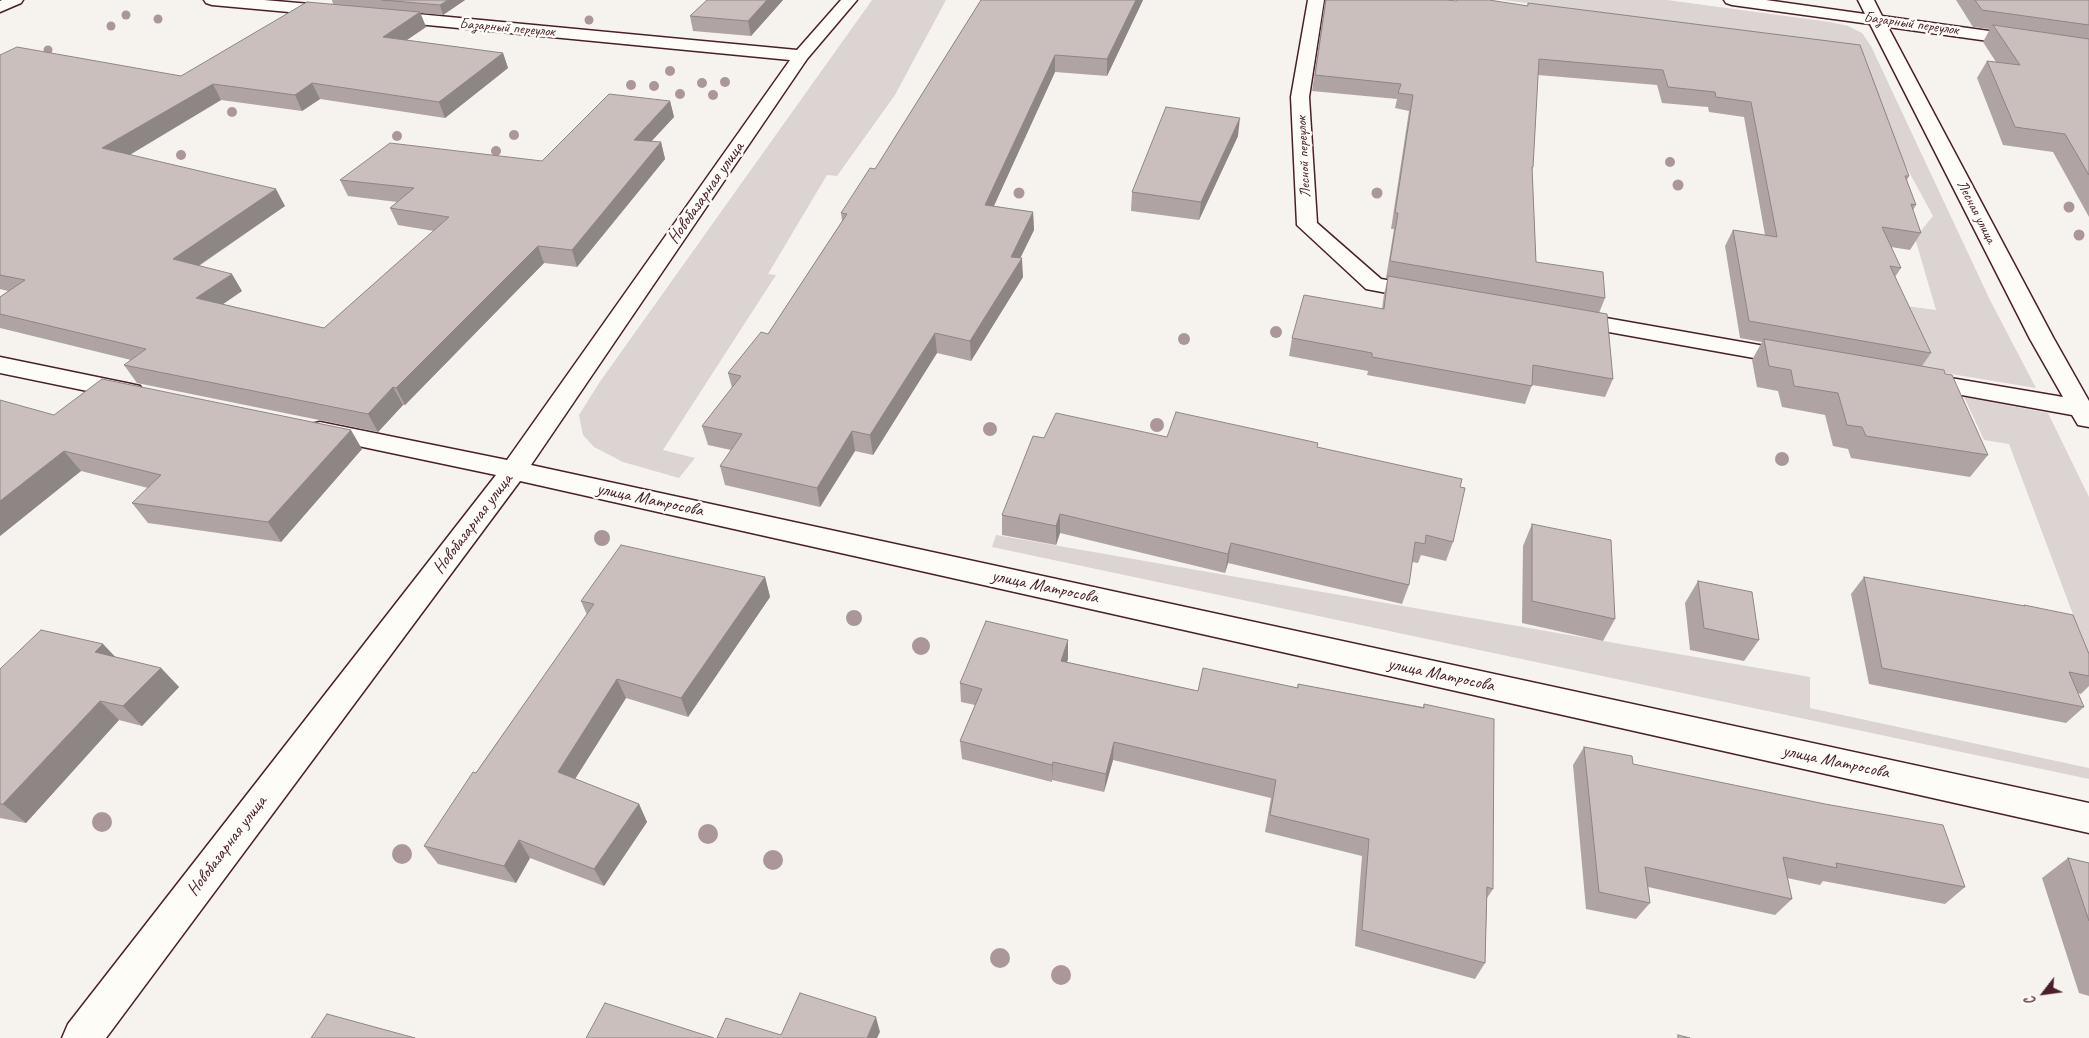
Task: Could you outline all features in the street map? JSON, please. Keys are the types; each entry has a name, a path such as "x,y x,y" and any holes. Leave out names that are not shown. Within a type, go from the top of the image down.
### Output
{"street":[{"path":"0,7 15,0"},
{"path":"212,0 350,13"},
{"name":"Новобазарная улица","path":"82,1038 514,470 801,56 849,0"},
{"name":"Лесной переулок","path":"1316,0 1300,97 1307,225 1374,284 1443,296"},
{"name":"Базарный переулок","path":"1732,0 2089,50"},
{"name":"Лесная улица","path":"1866,0 2042,339 2085,416"},
{"name":"Базарный переулок","path":"370,15 801,56"},
{"path":"1551,316 1816,362"},
{"path":"0,365 155,396"},
{"path":"1895,376 2085,416"},
{"name":"улица Матросова","path":"300,426 514,470 2089,818"}],"shaded area":[{"path":"872,0 946,0 895,95 837,176 827,175 768,274 776,275 663,450 695,458 679,478 623,462 594,447 583,435 579,415 599,383"},
{"path":"1503,0 1667,0 1830,22 1848,26 1862,33 1871,46 1990,300 2036,388 1920,369 1890,304 1936,310 1915,238 1933,216 1839,43"},
{"path":"1964,397 2048,413 2089,497 2089,657 2009,444 1984,440"},
{"path":"996,535 1810,677 1810,708 2089,768 2089,779 992,547"}],"building":[{"path":"382,0 448,0 440,5"},
{"path":"707,0 767,0 748,21 690,16"},
{"path":"981,0 1136,0 1107,59 1055,55 985,205 1033,212 1011,257 1022,258 970,341 935,333 870,435 852,431 817,488 720,466 742,434 702,426 741,376 728,373 761,332 768,334 847,214 841,213 870,168 875,169"},
{"path":"1326,0 1489,0 1528,6 1528,3 1860,45 1909,176 1905,176 1916,205 1911,204 1921,233 1882,227 1901,268 1890,266 1931,353 1749,321 1733,230 1777,237 1751,102 1716,97 1715,92 1668,87 1663,70 1539,59 1532,167 1536,262 1603,272 1605,298 1390,261 1398,213 1395,213 1413,95 1398,93 1401,84 1315,75"},
{"path":"1975,0 2089,0 2089,25 1982,10"},
{"path":"307,2 420,12 383,37 503,53 439,102 312,83 295,95 213,84 102,148 276,189 173,259 232,274 196,298 324,328 449,217 390,208 414,188 340,180 390,143 542,161 609,94 670,101 634,140 661,142 572,250 538,246 396,388 393,387 368,414 124,365 146,349 0,314 0,297 25,280 0,275 0,55 17,47 181,76"},
{"path":"1993,25 2089,39 2089,175 2065,134 2015,127 1987,61 2020,65"},
{"path":"1166,107 1240,118 1201,202 1132,192"},
{"path":"1388,276 1607,314 1613,379 1533,365 1532,386 1372,357 1372,353 1292,338 1304,295 1384,309"},
{"path":"1764,339 1944,370 1945,374 1952,375 1988,455 1866,436 1862,427 1847,425 1838,393 1794,386 1791,370 1769,366"},
{"path":"102,379 351,430 268,522 132,503 161,475 64,451 0,501 0,400 54,415"},
{"path":"1176,412 1318,443 1317,447 1462,479 1460,487 1465,488 1453,542 1426,535 1425,544 1415,542 1409,585 1231,543 1228,554 1060,514 1056,526 1002,515 1033,436 1044,438 1056,413 1167,437"},
{"path":"1532,524 1611,540 1615,619 1532,601"},
{"path":"621,545 765,577 681,698 617,679 558,772 639,804 594,869 519,840 504,866 424,846 473,772 476,773 594,604 581,601"},
{"path":"1864,577 2073,615 2089,654 2089,676 2069,672 2084,707 1882,668"},
{"path":"1698,581 1752,592 1759,640 1704,628"},
{"path":"986,621 1068,640 1061,661 1198,691 1203,668 1298,688 1298,684 1424,708 1424,704 1494,719 1493,889 1487,887 1485,963 1362,930 1369,839 1270,815 1276,780 1114,742 1106,774 1053,762 1052,765 960,741 982,689 960,683"},
{"path":"41,630 103,644 95,652 161,668 123,706 100,701 3,804 0,804 0,669"},
{"path":"1584,747 1632,756 1633,764 1825,804 1943,825 1965,887 1836,863 1837,868 1783,857 1792,899 1645,867 1650,903 1599,892"},
{"path":"2068,858 2089,863 2089,921"},
{"path":"800,993 876,1017 867,1038 717,1038 726,1018 781,1035"},
{"path":"605,1003 714,1038 586,1038"},
{"path":"327,1014 415,1038 311,1038"},
{"path":"1678,1035 1690,1038 1678,1038"}]}
